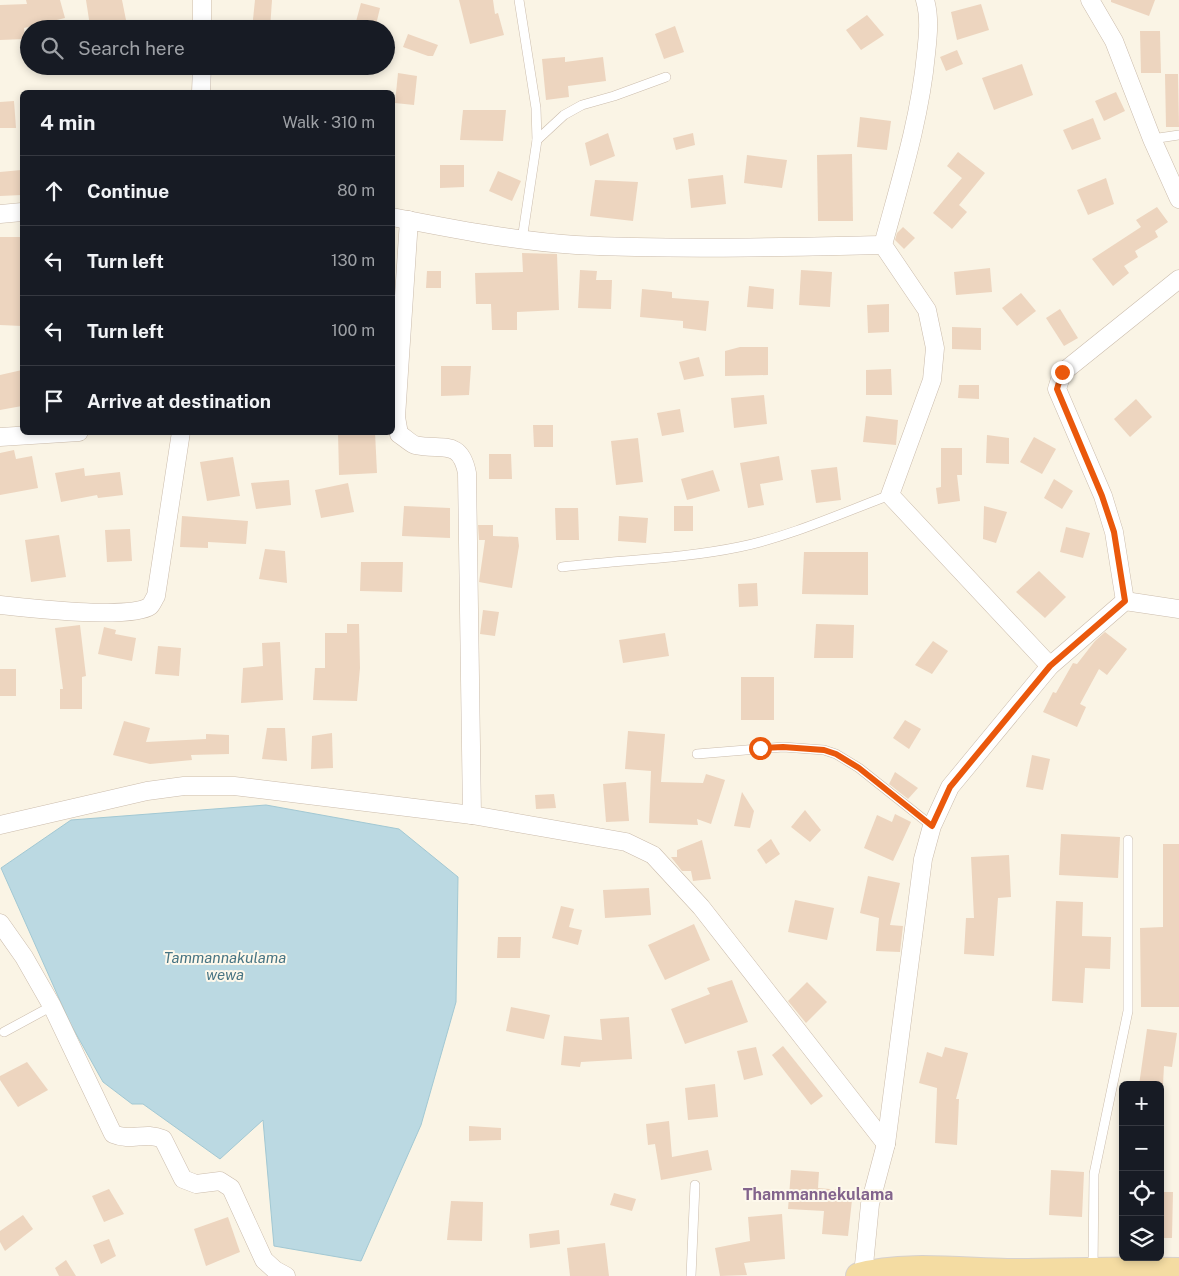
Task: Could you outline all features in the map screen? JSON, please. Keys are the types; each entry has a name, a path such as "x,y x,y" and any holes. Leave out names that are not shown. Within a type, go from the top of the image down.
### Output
{"main road":[{"path":"861,1275 894,1270 1010,1272 1093,1270 1147,1273 1179,1271"}],"street":[{"path":"202,0 202,20"},
{"path":"1090,0 1114,41 1152,140 1179,199"},
{"path":"930,3 924,80 910,148 883,245 927,310 935,348 932,380 890,495 1050,666"},
{"path":"201,90 202,75"},
{"path":"0,214 20,212"},
{"path":"472,815 467,473 465,461 458,452 448,447 414,444 399,434 396,417 401,218 522,240 576,245 736,247 883,245"},
{"path":"1125,601 1114,532 1102,496 1057,389 1062,372 1179,279"},
{"path":"0,437 31,435"},
{"path":"0,605 36,610 105,612 131,612 150,606 156,596 181,435"},
{"path":"861,1275 870,1204 886,1144 923,860 932,826 950,787 1050,666 1125,601 1179,609"},
{"path":"0,825 146,792 184,786 234,786 472,815 626,842 653,855 701,907 886,1144"},
{"path":"0,923 24,957 52,1006 114,1134 123,1138 152,1134 163,1139 183,1179 196,1184 220,1181 231,1188 264,1260 275,1270 286,1276"}],"lane":[{"path":"519,0 536,108 537,140 522,240"},
{"path":"537,140 564,116 582,105 614,96 666,77"},
{"path":"1152,140 1179,135"},
{"path":"562,567 660,558 740,547 782,535 890,495"},
{"path":"697,754 783,747 824,750 836,754 859,768 932,826"},
{"path":"1093,1270 1094,1174 1128,1011 1128,840"},
{"path":"4,1032 52,1006"},
{"path":"691,1276 695,1186"}],"water":[{"name":"Tammannakulama wewa","path":"266,805 399,829 458,877 456,1002 421,1125 361,1261 274,1246 263,1120 220,1159 143,1104 132,1104 103,1082 70,1023 1,868 71,820"}],"building":[{"path":"26,0 60,0 65,18 57,20 20,20 20,39 0,40 0,5 27,4"},
{"path":"86,0 122,0 126,20 89,20"},
{"path":"255,0 272,0 271,20 253,20"},
{"path":"459,0 493,0 495,14 498,13 504,35 470,44"},
{"path":"1111,0 1155,0 1149,16 1111,2"},
{"path":"361,3 380,8 377,20 356,20"},
{"path":"981,4 989,30 957,40 951,12"},
{"path":"867,15 884,35 861,50 846,30"},
{"path":"675,26 684,52 664,59 655,34"},
{"path":"1140,31 1160,31 1161,73 1141,73"},
{"path":"408,34 438,45 433,56 403,47"},
{"path":"957,50 963,64 946,71 940,57"},
{"path":"565,57 565,62 603,57 606,81 568,86 569,97 546,100 542,59"},
{"path":"1022,64 1033,95 994,110 982,78"},
{"path":"398,73 417,76 414,105 395,103"},
{"path":"1165,74 1178,74 1179,127 1166,127"},
{"path":"1116,92 1125,111 1104,121 1095,101"},
{"path":"14,101 16,128 0,128 0,102"},
{"path":"463,110 506,110 503,141 460,140"},
{"path":"860,117 891,121 887,150 857,147"},
{"path":"1093,118 1101,139 1072,150 1063,130"},
{"path":"608,133 615,156 590,166 585,143"},
{"path":"693,133 695,145 676,150 673,138"},
{"path":"958,152 985,173 959,205 967,212 952,229 933,213 962,178 947,166"},
{"path":"852,154 853,221 818,221 817,155"},
{"path":"747,155 787,160 782,188 744,183"},
{"path":"440,165 464,165 464,187 440,188"},
{"path":"20,170 20,195 0,196 0,172"},
{"path":"498,171 521,181 512,201 489,191"},
{"path":"723,175 726,204 691,208 688,179"},
{"path":"1106,178 1114,204 1088,215 1077,190"},
{"path":"595,180 638,182 633,221 590,216"},
{"path":"1157,207 1168,222 1155,231 1158,237 1135,251 1138,257 1124,266 1129,273 1113,286 1092,259 1141,227 1136,220"},
{"path":"903,227 915,238 904,249 895,240 897,233"},
{"path":"0,237 20,237 20,326 0,325"},
{"path":"522,253 557,254 559,310 517,312 517,330 492,330 491,304 476,304 475,273 523,272"},
{"path":"990,268 992,292 956,295 954,272"},
{"path":"580,270 597,271 596,280 612,280 611,309 578,308"},
{"path":"801,270 832,272 830,307 799,305"},
{"path":"427,271 441,271 441,288 426,288"},
{"path":"749,286 774,289 773,309 747,307"},
{"path":"642,289 672,292 672,298 709,301 706,331 683,328 683,321 640,317"},
{"path":"1021,293 1036,311 1017,326 1002,308"},
{"path":"889,304 889,332 868,333 867,305"},
{"path":"1060,309 1078,338 1064,346 1046,318"},
{"path":"952,327 981,328 981,350 952,349"},
{"path":"740,347 768,347 768,375 725,376 725,351"},
{"path":"699,357 704,376 684,380 679,362"},
{"path":"441,366 471,366 469,395 441,396"},
{"path":"891,369 892,395 866,395 866,370"},
{"path":"20,370 20,406 0,410 0,375"},
{"path":"959,385 979,385 979,399 958,398"},
{"path":"764,395 767,424 734,428 731,398"},
{"path":"1136,399 1152,417 1130,437 1114,419"},
{"path":"680,409 684,432 662,436 657,413"},
{"path":"866,416 898,420 896,445 863,442"},
{"path":"533,425 553,425 553,447 534,447"},
{"path":"338,435 375,435 377,473 339,475"},
{"path":"987,435 1009,438 1009,464 986,463"},
{"path":"1034,437 1056,449 1042,474 1020,462"},
{"path":"638,438 643,482 616,485 611,441"},
{"path":"941,448 962,448 962,475 957,475 960,501 938,504 936,488 941,487"},
{"path":"14,450 16,459 32,456 38,488 0,495 0,453"},
{"path":"489,454 511,454 512,479 489,479"},
{"path":"779,456 783,480 760,484 764,505 748,508 740,463"},
{"path":"233,457 240,496 207,501 200,462"},
{"path":"837,467 841,500 816,503 811,470"},
{"path":"84,468 85,476 120,472 123,495 98,498 97,495 61,502 55,473"},
{"path":"713,470 720,491 687,500 681,479"},
{"path":"1054,479 1073,491 1062,509 1044,498"},
{"path":"289,480 291,505 256,509 251,483"},
{"path":"348,483 354,512 321,518 315,490"},
{"path":"404,506 450,508 450,538 402,536"},
{"path":"674,506 693,506 693,531 674,531"},
{"path":"984,506 1007,512 996,543 983,539"},
{"path":"555,508 578,508 579,540 556,540"},
{"path":"182,516 248,521 246,544 208,542 208,548 180,547"},
{"path":"619,516 648,518 646,543 618,541"},
{"path":"478,525 493,525 493,536 518,537 519,546 512,588 479,582 485,540 479,540"},
{"path":"1066,527 1090,533 1083,558 1060,552"},
{"path":"130,529 132,561 107,562 105,530"},
{"path":"59,535 66,577 31,582 25,540"},
{"path":"265,549 285,551 287,583 259,579"},
{"path":"804,552 868,552 868,595 802,594"},
{"path":"361,562 403,562 402,592 360,591"},
{"path":"1039,571 1066,597 1045,618 1016,592"},
{"path":"757,583 758,606 739,607 738,584"},
{"path":"483,610 499,612 495,636 480,634"},
{"path":"347,624 359,624 360,668 357,701 313,700 315,668 325,668 325,633 347,633"},
{"path":"816,624 854,625 853,658 814,658"},
{"path":"80,625 86,676 82,677 82,709 60,709 60,689 63,689 55,628"},
{"path":"104,627 116,630 115,634 136,638 132,661 98,654"},
{"path":"1105,632 1127,649 1107,675 1099,669 1080,704 1086,707 1077,727 1043,712 1053,692 1056,693 1073,663 1077,664 1095,641"},
{"path":"665,633 669,656 623,663 619,640"},
{"path":"933,641 948,651 932,674 915,665"},
{"path":"280,642 283,700 241,703 243,668 263,666 262,643"},
{"path":"158,646 181,648 179,676 155,674"},
{"path":"0,669 16,669 16,696 0,696"},
{"path":"741,677 774,677 774,720 741,720"},
{"path":"905,720 921,729 909,749 893,738"},
{"path":"124,721 150,728 146,742 206,739 206,734 229,735 229,754 191,755 192,760 150,764 113,755"},
{"path":"267,728 285,728 287,761 262,759"},
{"path":"628,731 665,734 661,782 703,783 706,774 725,780 711,824 697,819 698,825 649,823 651,771 625,769"},
{"path":"332,733 333,768 311,769 312,736"},
{"path":"1032,755 1050,759 1043,790 1026,787"},
{"path":"895,772 918,788 908,799 889,784"},
{"path":"626,782 629,821 606,822 603,784"},
{"path":"742,792 754,811 750,828 734,826"},
{"path":"554,794 556,808 536,809 535,795"},
{"path":"805,810 821,830 810,842 791,827"},
{"path":"895,814 911,822 893,861 864,848 877,815 892,822"},
{"path":"1061,834 1120,837 1118,878 1059,875"},
{"path":"771,839 780,854 766,864 757,850"},
{"path":"702,840 711,879 693,881 691,871 682,871 671,857 677,857 677,850"},
{"path":"1163,844 1179,844 1179,1007 1141,1007 1140,928 1163,927"},
{"path":"1009,855 1011,897 998,898 994,956 964,954 966,918 974,918 971,857"},
{"path":"868,876 900,883 890,925 903,926 900,952 876,951 879,918 860,913"},
{"path":"649,888 651,915 605,918 603,890"},
{"path":"795,900 834,908 827,940 788,932"},
{"path":"1056,901 1083,902 1082,936 1111,937 1110,969 1085,968 1083,1003 1052,1001"},
{"path":"561,906 574,909 569,927 582,930 578,945 552,938"},
{"path":"694,924 710,960 665,980 648,945"},
{"path":"498,937 521,937 520,958 497,958"},
{"path":"732,980 748,1022 685,1044 671,1009 710,994 707,988"},
{"path":"807,982 827,1002 806,1023 788,1001"},
{"path":"511,1007 550,1015 544,1039 506,1031"},
{"path":"629,1017 632,1059 581,1062 580,1067 561,1065 564,1036 602,1040 600,1019"},
{"path":"1147,1029 1177,1033 1172,1067 1164,1066 1163,1081 1140,1081"},
{"path":"783,1046 823,1096 811,1105 772,1055"},
{"path":"756,1047 763,1075 744,1080 737,1051"},
{"path":"945,1047 968,1053 956,1099 959,1099 957,1145 935,1143 937,1088 919,1083 927,1052 942,1057"},
{"path":"27,1062 48,1090 18,1107 0,1080 0,1076"},
{"path":"715,1084 718,1117 688,1120 685,1088"},
{"path":"669,1121 672,1157 708,1150 712,1170 661,1180 655,1144 648,1145 646,1124"},
{"path":"469,1126 501,1128 501,1140 469,1141"},
{"path":"791,1170 819,1172 818,1188 853,1191 848,1236 822,1234 824,1211 788,1209"},
{"path":"1051,1170 1084,1172 1082,1217 1049,1215"},
{"path":"109,1189 124,1214 104,1222 92,1196"},
{"path":"1164,1192 1173,1192 1172,1238 1164,1238"},
{"path":"614,1193 636,1199 632,1211 610,1205"},
{"path":"451,1201 483,1202 482,1241 447,1240"},
{"path":"782,1214 785,1259 744,1263 747,1275 720,1276 715,1248 750,1241 748,1217"},
{"path":"23,1215 33,1229 5,1251 0,1242 0,1231"},
{"path":"228,1217 240,1252 206,1266 194,1229"},
{"path":"559,1230 560,1244 530,1248 529,1234"},
{"path":"109,1239 116,1256 101,1264 93,1245"},
{"path":"605,1243 609,1276 570,1276 567,1248"},
{"path":"66,1260 76,1276 59,1276 55,1268"}],"district":[{"name":"Thammannekulama","path":"818,1194"}],"route":[{"path":"760,748 783,747 824,750 836,754 859,768 932,826 950,787 1050,666 1125,601 1114,532 1102,496 1057,389 1062,372"}]}
